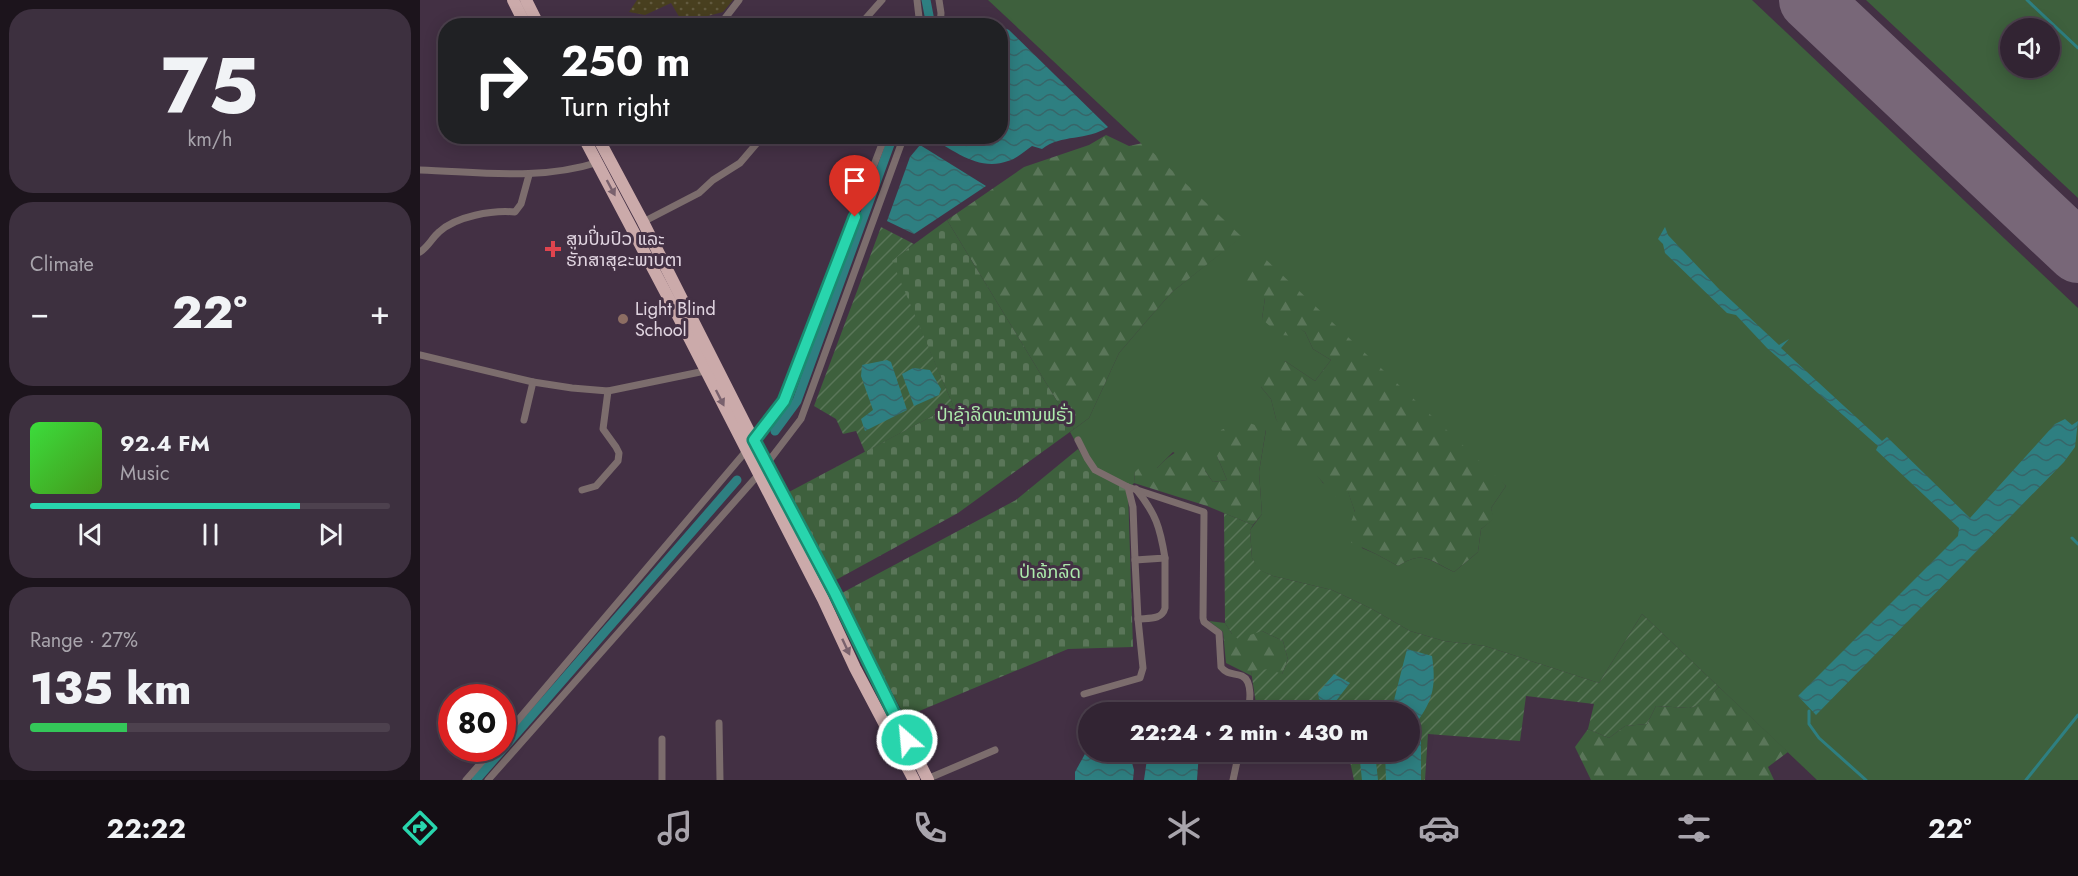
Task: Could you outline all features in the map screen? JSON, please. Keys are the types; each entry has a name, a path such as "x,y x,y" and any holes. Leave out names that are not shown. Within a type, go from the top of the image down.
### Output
{"highway":[{"path":"513,0 522,18"},
{"path":"526,0 535,18"},
{"path":"590,144 603,160 643,222 763,470 855,668 914,780"},
{"path":"599,144 603,160 705,371 750,445"},
{"path":"763,470 835,593 927,779"}],"street":[{"path":"724,18 739,0"},
{"path":"867,18 882,0"},
{"path":"917,0 919,18"},
{"path":"939,0 941,18"},
{"path":"643,222 699,192 740,163 756,144"},
{"path":"516,723 664,550 784,401 882,144"},
{"path":"488,780 763,470 801,419 901,144"},
{"path":"420,170 529,175 558,172 603,160"},
{"path":"420,252 440,231 468,217 503,211 515,212 521,204 529,175"},
{"path":"420,355 533,382 608,391 705,371"},
{"path":"524,420 533,382"},
{"path":"582,490 596,486 618,461 619,453 603,429 608,391"},
{"path":"1078,440 1095,470 1132,488 1204,512 1203,618 1204,622 1219,633 1223,670 1248,680 1248,702"},
{"path":"1132,488 1148,504 1160,526 1165,558 1164,613 1161,616 1138,619"},
{"path":"1084,694 1140,678 1143,668 1138,619 1132,488"},
{"path":"1135,560 1165,558"},
{"path":"719,723 720,780"},
{"path":"662,739 662,780"},
{"path":"927,779 994,750"},
{"path":"466,780 482,762"},
{"path":"1233,780 1237,762"}],"green space":[{"path":"988,0 1752,0 2078,308 2078,780 1817,780 1642,614 1599,683 1485,646 1444,641 1410,631 1332,590 1273,576 1259,570 1252,558 1250,530 1262,514 1259,472 1266,430 1217,456 1227,480 1213,482 1205,471 1173,452 1157,468 1135,472 1134,483 1128,490 1091,469 1070,432 1089,418 1119,353 1172,292 1241,237","holes":["1265,298 1506,486 1491,508 1493,519 1481,529 1478,552 1454,572 1426,558 1414,558 1398,566 1362,548 1348,491 1323,483 1276,419 1271,399 1261,387 1285,361 1315,381 1331,360 1313,349 1305,332 1297,326 1262,319"]},
{"path":"1866,0 2078,0 2078,198"},
{"path":"1106,135 1129,146 1143,143 1242,237 1172,292 1150,317 1119,353 1089,418 1074,429 947,220 1024,167 1089,145"},
{"name":"ປ່າຊ້າລິດທະຫານຟຣັ່ງ","path":"947,220 1074,429 958,513 834,581 787,493 953,405 891,261"},
{"path":"881,227 914,244 892,261 953,405 865,452 856,431 843,434 836,419 814,406"},
{"path":"1259,253 1506,486 1491,508 1494,519 1481,529 1478,552 1454,572 1426,558 1414,558 1398,566 1344,539 1355,512 1348,492 1336,497 1291,447 1276,419 1271,399 1261,387 1264,374 1285,361 1315,381 1331,360 1313,349 1305,332 1297,327 1296,336 1280,335 1262,319 1265,298 1239,273"},
{"path":"1244,421 1266,429 1259,472 1262,514 1253,525 1207,506 1134,483 1135,472 1143,464 1157,468 1174,453 1185,450 1206,458 1205,471 1213,482 1227,480 1217,456 1221,430"},
{"name":"ປ່າລ້ກລົດ","path":"1078,449 1091,469 1128,490 1133,647 1068,649 905,717 840,594 1016,500"},
{"path":"1224,513 1253,525 1250,530 1252,558 1260,570 1273,576 1332,590 1410,631 1444,641 1485,646 1599,683 1642,614 1719,687 1701,705 1689,708 1656,706 1647,724 1625,726 1609,738 1588,729 1594,704 1526,696 1520,741 1428,734 1425,780 1354,780 1350,762 1420,762 1420,702 1256,702 1251,671 1269,669 1282,674 1288,660 1283,641 1262,631 1238,639 1225,623"},
{"path":"1209,621 1225,623 1232,634 1262,631 1283,641 1288,660 1282,674 1251,671 1252,676 1226,663 1223,632"},
{"path":"1719,687 1788,752 1768,767 1774,780 1591,780 1575,747 1588,729 1609,738 1625,726 1647,724 1656,706 1689,708 1700,705"}],"sand":[{"path":"637,0 733,0 723,12 702,18 680,18 671,3 645,15 629,12"}],"water":[{"path":"1008,30 1108,127 1092,134 1057,141 1042,149 1032,146 1014,159 997,164 977,162 942,144 1008,144"},
{"path":"920,145 986,186 914,234 887,221 910,157"},
{"path":"1665,227 1668,235 1718,288 1779,345 1789,339 1781,348 1882,441 1887,437 1970,518 2055,424 2065,419 2072,425 2078,421 2075,447 2064,462 1816,715 1798,696 1958,536 1959,528 1876,450 1878,446 1767,348 1736,315 1727,313 1665,253 1663,244 1658,239"},
{"path":"887,360 891,362 907,410 865,431 861,419 873,410 861,376 862,365"},
{"path":"913,368 930,370 941,389 939,395 914,406 902,374"},
{"path":"1407,649 1432,656 1434,675 1432,691 1420,717 1420,702 1394,702"},
{"path":"1334,674 1350,683 1335,702 1325,702 1319,699 1318,693"},
{"path":"1420,734 1421,780 1386,780 1385,762 1420,762"},
{"path":"1080,762 1132,762 1134,770 1133,780 1075,780 1075,772"},
{"path":"1147,762 1198,762 1197,780 1144,780"},
{"path":"1360,762 1376,762 1378,780 1362,780"}],"waterway":[{"path":"926,0 929,18"},
{"path":"2027,0 2078,48"},
{"path":"775,431 797,401 890,144"},
{"path":"476,780 737,480"},
{"path":"2072,538 2078,544"},
{"path":"1809,711 1809,724 1819,738 1866,780"},
{"path":"2026,780 2078,715"}],"runway":[{"path":"1810,0 2078,252"}],"place":[{"name":"ສູນປິ່ນປົວ ແລະ ຮັກສາສຸຂະພາບຕາ","path":"553,249"},
{"name":"Light Blind School","path":"623,319"}],"route":[{"path":"855,217 784,401 754,440 835,593 907,740"}]}
